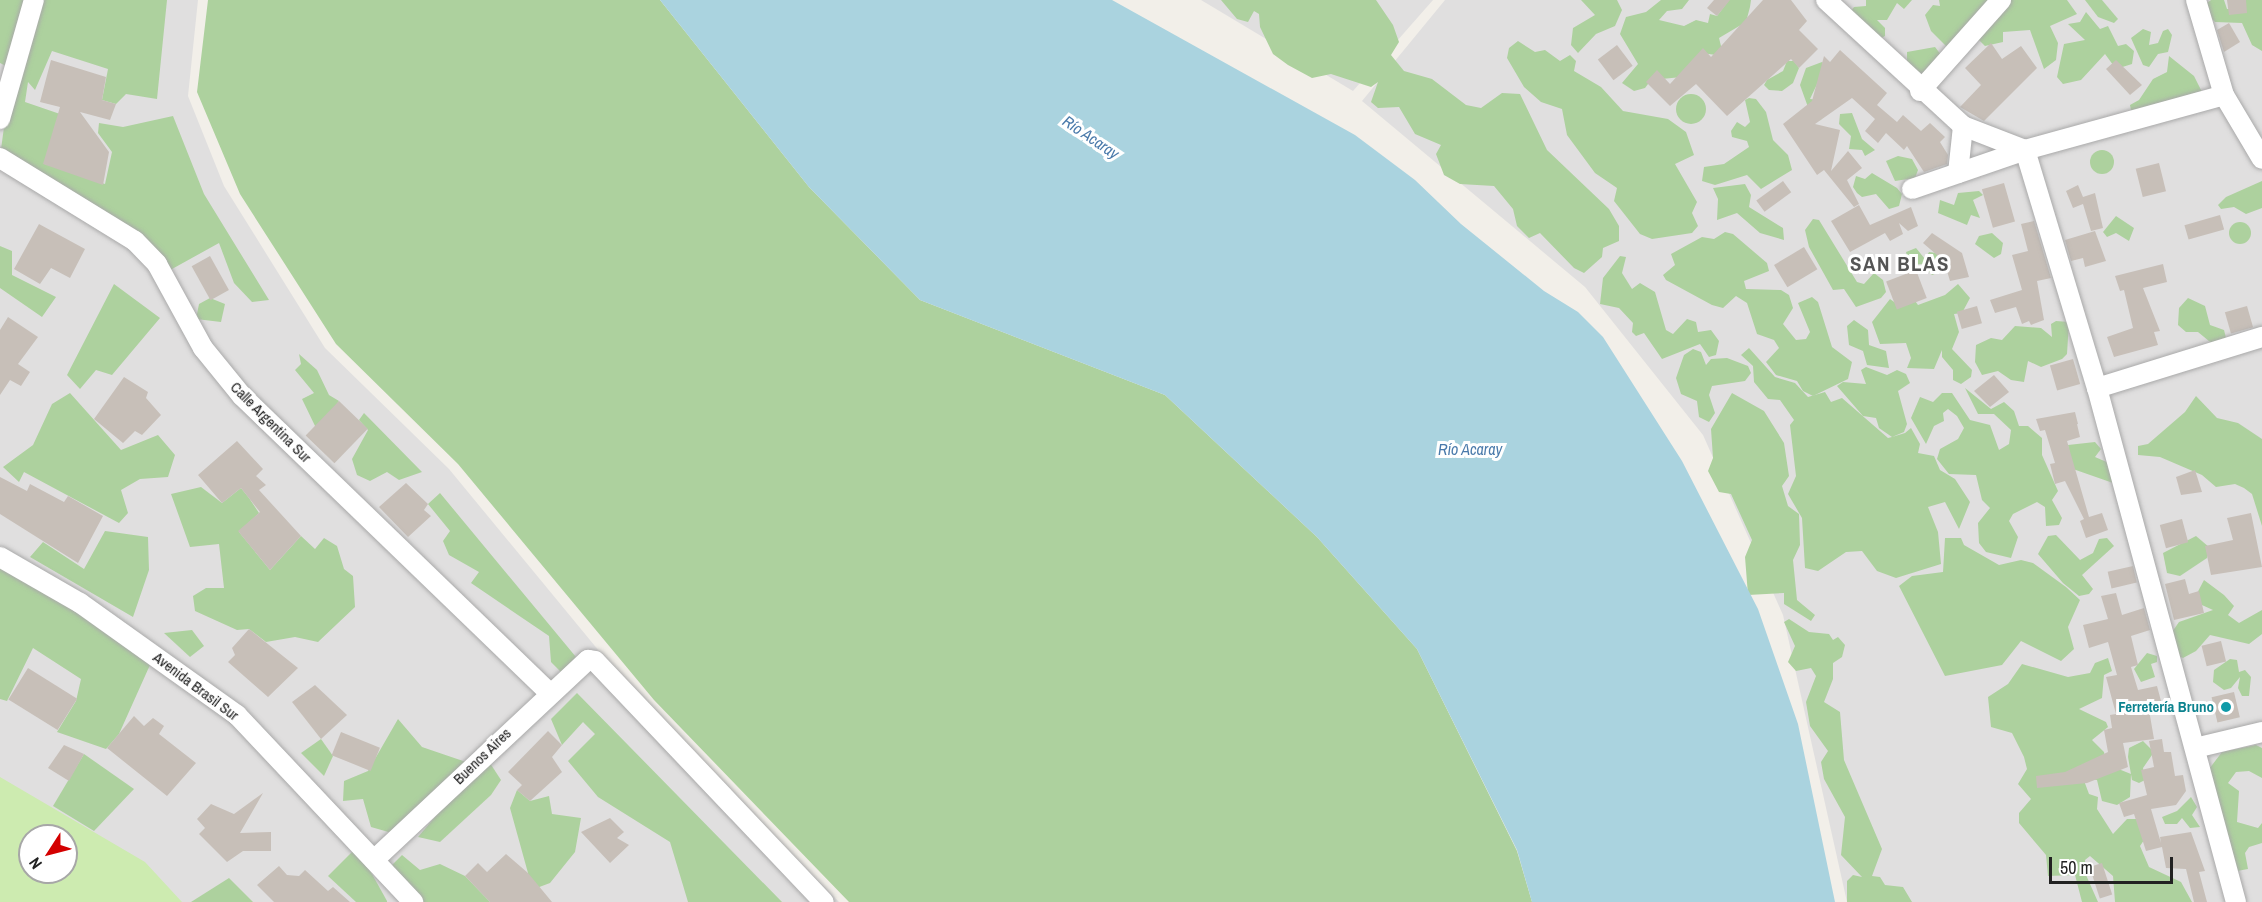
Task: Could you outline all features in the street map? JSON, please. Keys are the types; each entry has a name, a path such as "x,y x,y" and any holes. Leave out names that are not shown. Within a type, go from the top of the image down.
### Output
{"street":[{"path":"0,119 34,0"},
{"path":"1826,0 1920,91 1963,126 2025,150"},
{"path":"1920,91 2001,0"},
{"path":"2196,0 2224,95 2262,159"},
{"path":"1912,189 2025,150 2224,95"},
{"path":"1958,173 1963,126"},
{"path":"2025,150 2097,388 2236,902"},
{"name":"Calle Argentina Sur","path":"0,158 135,240 158,264 203,348 242,396 549,692"},
{"path":"2097,388 2262,337"},
{"name":"Avenida Brasil Sur","path":"0,557 80,603 237,716 413,902"},
{"name":"Buenos Aires","path":"374,860 580,663 595,661 824,902"},
{"path":"2195,748 2262,732"}],"shaded area":[{"path":"0,0 198,0 188,96 224,186 325,348 449,469 646,708 839,902 0,902"},
{"path":"1201,0 1433,0 1353,91"},
{"path":"1445,0 2262,0 2262,902 1847,902 1783,615 1703,435 1585,287 1362,101"}],"green space":[{"path":"0,0 30,0 6,66 0,63"},
{"path":"44,0 167,0 157,99 126,94 116,104 102,100 108,69 52,51 35,90 28,82 25,102 60,114 45,164 105,184 112,152 98,133 99,123 123,127 173,116 204,194 269,300 252,302 234,283 219,243 163,274 142,240 0,157 8,97"},
{"path":"208,0 660,0 809,187 920,300 1165,395 1317,537 1417,649 1517,851 1532,902 849,902 654,700 458,464 336,344 240,194 197,92"},
{"path":"1221,0 1376,0 1393,25 1399,42 1391,55 1404,71 1432,79 1466,105 1481,108 1502,93 1520,94 1547,150 1609,209 1619,226 1619,241 1603,248 1602,257 1584,273 1574,268 1540,233 1529,238 1517,226 1513,209 1494,186 1460,184 1444,175 1436,154 1441,145 1415,134 1399,107 1378,108 1371,102 1378,82 1371,87 1331,74 1312,78 1273,54 1260,27 1259,14 1254,11 1248,22 1237,19"},
{"path":"1581,0 1617,0 1622,10 1615,26 1596,34 1578,53 1571,45 1573,28 1595,15"},
{"path":"1661,0 1689,0 1682,9 1667,11 1659,20 1684,26 1696,20 1708,23 1710,14 1717,16 1729,0 1751,0 1746,22 1719,38 1722,50 1716,55 1702,53 1682,77 1651,80 1645,88 1634,91 1622,83 1638,64 1620,34 1626,17 1646,12"},
{"path":"1866,0 1912,0 1904,9 1897,3 1887,20 1877,20 1885,28 1885,36 1875,42 1848,15 1854,7 1866,6"},
{"path":"1939,0 2067,0 2077,14 2050,26 2058,43 2056,60 2044,69 2030,30 2003,32 2003,42 1985,46 1978,39 1947,47 1931,31 1925,15 1933,5 1940,6"},
{"path":"2085,0 2102,0 2118,19 2114,23 2098,17"},
{"path":"2211,0 2224,0 2227,9 2234,9 2244,0 2262,0 2262,51 2252,45 2242,23 2215,22 2206,13 2203,6"},
{"path":"2086,12 2100,29 2108,26 2118,46 2126,44 2134,51 2132,64 2116,69 2105,54 2081,80 2063,84 2057,77 2064,44 2085,40 2068,24 2080,22"},
{"path":"2143,29 2151,32 2149,45 2158,43 2163,31 2168,29 2172,35 2168,52 2158,54 2149,67 2143,65 2131,38"},
{"path":"1518,41 1535,52 1545,50 1560,61 1570,55 1576,61 1574,71 1601,87 1623,111 1668,119 1686,132 1694,155 1675,164 1697,202 1692,213 1698,226 1692,233 1652,239 1640,234 1614,201 1617,188 1595,173 1567,135 1562,109 1541,102 1524,87 1507,58 1509,48"},
{"path":"1935,47 1945,60 1909,83 1901,59 1907,61 1907,52"},
{"path":"2169,56 2194,76 2204,96 2143,117 2131,110 2130,105 2139,100 2153,79 2167,72"},
{"path":"1787,61 1794,61 1799,68 1793,83 1782,91 1769,90 1764,85 1767,80 1783,71"},
{"path":"1822,62 1826,65 1810,99 1820,100 1823,114 1821,120 1813,121 1800,85 1806,68"},
{"path":"1691,94 1701,99 1706,109 1701,119 1691,124 1681,119 1676,109 1681,99"},
{"path":"1756,99 1766,112 1773,140 1788,155 1792,170 1761,189 1747,175 1715,185 1702,181 1704,167 1724,164 1749,147 1747,141 1732,137 1731,131 1737,122 1745,127 1750,122 1745,100"},
{"path":"1852,113 1862,139 1875,150 1865,156 1862,150 1849,149 1851,136 1839,124 1840,114"},
{"path":"2102,150 2111,153 2114,162 2111,171 2102,174 2093,171 2090,162 2093,153"},
{"path":"1898,156 1912,159 1918,170 1915,178 1895,181 1886,161"},
{"path":"1872,173 1897,188 1902,194 1899,206 1889,209 1876,194 1862,197 1857,193 1853,187 1856,176 1865,179"},
{"path":"2262,181 2262,208 2246,214 2234,207 2221,209 2218,205 2226,197"},
{"path":"1745,184 1751,195 1749,207 1783,228 1784,240 1760,233 1737,213 1717,220 1718,199 1713,188"},
{"path":"1979,191 1983,195 1973,200 1980,218 1971,215 1967,225 1938,213 1940,200 1954,205 1958,193"},
{"path":"2116,216 2134,228 2129,241 2116,233 2107,237 2103,232"},
{"path":"1813,219 1819,220 1857,282 1864,284 1874,273 1883,280 1886,292 1881,298 1856,307 1844,289 1833,290 1809,247 1805,230"},
{"path":"2240,222 2248,225 2251,233 2248,241 2240,244 2232,241 2229,233 2232,225"},
{"path":"1725,232 1733,234 1767,263 1769,271 1744,281 1746,289 1781,290 1789,295 1793,308 1783,324 1796,340 1806,339 1810,332 1798,303 1812,297 1818,302 1832,347 1852,362 1848,379 1813,396 1803,391 1797,381 1776,375 1766,362 1779,348 1774,340 1757,334 1747,303 1736,296 1723,308 1712,305 1666,280 1663,275 1675,265 1671,254 1702,237 1714,239"},
{"path":"1992,233 2003,243 2001,254 1994,258 1975,244 1979,236"},
{"path":"0,246 12,251 12,275 56,297 42,317 0,288"},
{"path":"1916,248 1925,259 1929,252 1944,254 1948,269 1932,275 1923,264 1909,265 1906,252"},
{"path":"1620,256 1626,257 1622,273 1632,289 1640,283 1655,292 1666,330 1673,334 1687,319 1696,322 1698,332 1711,330 1719,341 1716,355 1709,357 1700,344 1662,359 1644,333 1636,336 1632,332 1633,323 1619,308 1600,304 1603,278"},
{"path":"114,284 160,318 112,375 96,370 80,389 67,375"},
{"path":"1958,284 1970,298 1962,313 1954,314 1959,332 1952,349 1972,370 1971,377 1961,384 1953,380 1953,370 1942,357 1942,350 1934,369 1907,368 1911,358 1906,343 1880,344 1872,322 1890,299 1901,307 1913,298 1918,305 1945,295"},
{"path":"210,298 225,304 221,322 196,319 199,304"},
{"path":"2188,298 2205,306 2210,325 2224,330 2226,338 2215,346 2198,332 2186,332 2178,325 2179,308"},
{"path":"1854,320 1868,330 1869,345 1886,351 1889,368 1867,365 1863,351 1849,345 1847,326"},
{"path":"2056,321 2069,322 2067,354 2062,359 2041,367 2028,361 2024,382 2011,380 1998,371 1982,375 1975,362 1976,345 1991,338 2002,340 2015,326 2041,328 2052,337 2051,324"},
{"path":"1749,348 1775,377 1795,383 1808,397 1825,392 1831,402 1842,398 1888,438 1905,433 1911,428 1920,444 1918,453 1934,456 1940,470 1955,479 1970,502 1959,529 1945,502 1928,507 1938,532 1941,564 1896,578 1877,571 1862,551 1846,552 1818,571 1805,568 1802,518 1788,494 1796,476 1790,425 1794,420 1780,400 1768,399 1754,382 1753,366 1741,355"},
{"path":"1693,349 1701,352 1706,365 1711,359 1727,358 1748,366 1751,373 1745,381 1712,386 1709,395 1715,413 1709,422 1699,417 1697,401 1681,394 1676,378 1684,355"},
{"path":"299,354 317,370 329,395 339,401 317,430 302,399 314,393 295,370 301,364"},
{"path":"1866,367 1887,375 1897,370 1906,374 1910,383 1898,391 1907,424 1904,432 1892,437 1879,428 1876,418 1863,416 1837,386 1843,382 1866,384 1861,370"},
{"path":"1965,388 1991,409 2004,402 2014,411 2019,426 2028,426 2042,438 2042,455 2058,491 2052,500 2062,518 2059,525 2046,526 2045,507 2037,502 2013,514 2009,521 2018,537 2011,558 1986,552 1979,543 1978,523 1990,508 1982,500 1976,475 1949,474 1937,459 1940,449 1958,439 1964,428 1957,416 1948,409 1943,413 1944,421 1934,426 1926,444 1911,418 1920,397 1933,402 1942,393 1952,393 1970,420 1990,425 1999,450 2009,444 2011,430 1994,414 1978,414"},
{"path":"70,393 121,450 158,435 175,455 168,477 140,479 121,490 128,513 119,523 24,472 19,482 3,467 33,445 52,404"},
{"path":"1732,393 1764,411 1784,443 1789,476 1782,486 1788,506 1799,514 1800,545 1793,560 1797,600 1815,615 1811,621 1784,604 1784,593 1748,595 1745,557 1752,540 1731,494 1719,492 1708,471 1713,458 1711,429"},
{"path":"2196,396 2217,418 2238,423 2262,439 2262,526 2252,494 2244,488 2235,484 2216,487 2202,475 2160,457 2138,455 2138,446 2148,444 2185,412"},
{"path":"364,413 422,472 399,480 387,472 370,481 357,475 352,459 368,430 359,420"},
{"path":"2095,442 2101,449 2095,457 2109,463 2113,483 2073,469 2068,445"},
{"path":"201,487 222,503 241,488 259,513 239,532 270,570 301,536 315,549 324,538 337,546 344,569 353,576 355,607 318,642 295,637 266,642 249,629 237,630 195,611 193,596 206,588 224,588 219,544 190,547 171,494"},
{"path":"440,493 576,657 561,672 551,662 549,636 471,583 479,572 449,555 443,541 450,531 428,504"},
{"path":"105,531 148,537 149,570 133,617 30,557 43,542 84,569"},
{"path":"2056,535 2080,560 2093,553 2099,539 2107,538 2114,546 2082,575 2093,589 2089,594 2079,596 2063,583 2038,554 2048,536"},
{"path":"2196,536 2209,547 2207,558 2180,576 2167,573 2163,553"},
{"path":"1945,538 1961,538 1964,545 1999,565 2021,560 2033,563 2066,587 2080,600 2068,627 2074,649 2061,661 2021,641 2002,665 1945,676 1899,586 1912,576 1943,572"},
{"path":"0,559 154,656 119,734 106,749 57,732 76,701 81,679 33,648 7,701 0,699"},
{"path":"2204,580 2234,606 2228,615 2239,623 2262,610 2262,634 2249,644 2210,635 2196,651 2183,658 2171,653 2170,635 2179,622 2213,610 2193,601"},
{"path":"1789,619 1809,632 1829,634 1833,640 1838,637 1845,645 1842,657 1833,663 1833,679 1824,702 1840,712 1844,760 1882,849 1872,876 1880,877 1885,885 1903,887 1912,902 1847,902 1847,881 1853,875 1862,877 1841,855 1845,817 1824,779 1821,762 1828,751 1810,726 1806,702 1816,676 1811,668 1796,671 1788,662 1795,646 1784,622"},
{"path":"192,630 204,646 190,657 164,633"},
{"path":"2147,653 2157,656 2157,662 2151,664 2155,677 2141,682 2134,669"},
{"path":"2108,658 2112,671 2104,675 2102,698 2079,709 2106,722 2108,727 2092,740 2104,752 2106,764 2131,774 2130,797 2117,805 2102,801 2097,780 2083,778 2089,794 2098,797 2097,809 2113,834 2127,819 2137,819 2146,837 2140,846 2149,867 2181,882 2192,902 2115,902 2113,876 2090,856 2085,860 2086,875 2098,902 2082,902 2075,875 2048,876 2046,855 2019,823 2019,813 2031,799 2018,784 2027,769 2024,757 2012,733 1991,727 1988,697 2008,684 2022,664 2068,677 2090,673 2095,663"},
{"path":"2230,659 2237,660 2239,672 2245,670 2251,677 2249,696 2242,696 2238,688 2240,677 2231,688 2224,690 2213,682 2214,670"},
{"path":"577,693 782,902 688,902 670,842 598,797 568,761 595,734 583,722 562,745 551,719"},
{"path":"398,719 422,747 466,762 392,833 371,827 363,799 343,801 344,781 368,771"},
{"path":"321,739 333,756 324,776 301,753"},
{"path":"2143,741 2154,752 2143,768 2145,780 2139,783 2132,780 2128,757 2129,748"},
{"path":"2256,745 2262,748 2262,778 2249,771 2236,772 2228,783 2239,791 2237,822 2258,828 2262,823 2262,843 2249,847 2245,853 2248,869 2237,871 2203,777 2222,752"},
{"path":"84,754 134,789 94,831 53,806"},
{"path":"486,757 501,780 491,795 440,842 418,837"},
{"path":"0,777 145,862 182,902 0,902"},
{"path":"517,790 530,801 549,796 552,814 581,818 575,852 550,883 499,902 528,873 510,808"},
{"path":"2191,797 2197,807 2192,815 2200,827 2190,828 2182,818 2177,824 2165,824 2162,817 2177,811"},
{"path":"357,847 387,902 356,902 328,876"},
{"path":"402,855 420,870 440,864 465,876 490,902 423,902 392,865"},
{"path":"229,878 253,902 191,902"}],"water":[{"name":"Río Acaray","path":"660,0 1112,0 1355,135 1415,180 1461,224 1544,291 1578,312 1603,337 1682,461 1758,609 1798,724 1835,902 1532,902 1517,850 1417,649 1317,537 1165,395 920,300 809,187"}],"building":[{"path":"1714,0 1730,0 1717,16 1707,8"},
{"path":"1763,0 1791,0 1807,21 1799,30 1818,49 1799,68 1791,59 1727,116 1696,84 1670,106 1646,82 1657,70 1670,84 1703,48 1711,57"},
{"path":"2227,0 2246,0 2247,13 2229,15"},
{"path":"2229,23 2240,42 2224,52 2217,30"},
{"path":"1991,43 2002,59 2021,46 2037,68 1984,121 1960,107 1981,85 1965,68"},
{"path":"1617,45 1633,66 1613,80 1598,59"},
{"path":"1840,50 1887,93 1877,105 1897,122 1903,115 1921,131 1930,123 1945,137 1940,142 1948,155 1947,164 1924,172 1907,146 1904,150 1886,133 1878,143 1865,131 1875,119 1852,98 1815,124 1840,130 1831,171 1848,151 1862,168 1847,180 1859,204 1854,207 1824,170 1817,175 1783,124 1812,101 1824,56 1830,62"},
{"path":"51,60 106,77 102,100 116,104 110,120 80,112 109,152 103,185 43,164 60,107 40,102"},
{"path":"2116,60 2142,85 2130,95 2106,69"},
{"path":"2159,163 2166,191 2143,197 2136,169"},
{"path":"1783,181 1791,192 1765,212 1756,200"},
{"path":"2004,183 2015,221 1993,228 1982,189"},
{"path":"2078,185 2083,197 2095,193 2103,228 2091,231 2083,204 2073,208 2066,191"},
{"path":"1859,205 1870,225 1911,207 1918,226 1908,231 1899,223 1903,234 1890,241 1885,233 1850,252 1831,221"},
{"path":"2220,215 2224,229 2189,240 2184,225"},
{"path":"2034,221 2051,278 2037,281 2044,320 2031,325 2029,321 2022,324 2016,307 1995,313 1990,300 2022,290 2012,255 2028,251 2021,224"},
{"path":"39,224 85,249 70,278 51,268 40,284 14,269"},
{"path":"2095,231 2106,261 2085,267 2083,258 2071,261 2065,240"},
{"path":"1932,233 1962,253 1969,277 1950,281 1944,261 1923,243"},
{"path":"1804,247 1817,269 1787,287 1774,265"},
{"path":"210,256 229,290 211,300 192,266"},
{"path":"2163,264 2167,282 2143,288 2160,331 2154,332 2158,345 2114,357 2107,337 2133,328 2124,290 2120,291 2115,276"},
{"path":"1916,270 1927,298 1897,309 1886,281"},
{"path":"1977,306 1982,323 1962,329 1957,312"},
{"path":"2247,306 2253,327 2231,333 2225,312"},
{"path":"8,317 38,337 18,364 30,372 21,386 10,380 0,395 0,330"},
{"path":"2073,359 2080,384 2057,391 2050,366"},
{"path":"1994,375 2009,392 1990,407 1974,391"},
{"path":"124,377 148,392 146,398 161,415 142,435 135,431 123,443 94,419"},
{"path":"339,401 368,429 334,463 306,436"},
{"path":"2075,412 2080,437 2067,441 2089,517 2102,513 2108,530 2086,538 2080,521 2084,519 2065,481 2055,484 2050,464 2055,463 2045,430 2040,431 2036,419"},
{"path":"237,441 263,469 256,476 266,485 259,490 301,536 270,570 238,531 260,512 241,488 222,503 198,475"},
{"path":"2195,470 2202,492 2181,495 2176,477"},
{"path":"0,477 27,491 30,484 64,502 68,496 103,516 78,563 0,514"},
{"path":"406,483 428,504 424,510 431,516 408,537 379,507"},
{"path":"2251,513 2262,567 2211,575 2205,546 2233,540 2227,518"},
{"path":"2182,519 2188,542 2166,548 2160,525"},
{"path":"2133,566 2137,583 2111,588 2108,572"},
{"path":"2185,579 2189,594 2199,591 2204,613 2174,620 2165,584"},
{"path":"2116,593 2122,615 2144,608 2150,630 2131,636 2138,665 2131,667 2138,690 2157,686 2161,701 2148,704 2154,739 2123,743 2128,767 2087,783 2037,788 2036,776 2065,772 2108,752 2104,730 2112,728 2110,715 2116,714 2106,677 2117,675 2108,642 2089,648 2083,625 2108,619 2101,596"},
{"path":"249,629 298,668 268,697 228,662 235,655 232,648"},
{"path":"2221,641 2226,661 2207,666 2202,646"},
{"path":"28,668 77,699 58,730 8,699"},
{"path":"315,685 347,715 321,739 292,702"},
{"name":"Ferretería Bruno","path":"2234,692 2240,717 2217,723 2212,697"},
{"path":"134,716 144,726 153,718 164,726 159,734 196,763 167,796 107,748"},
{"path":"548,731 562,745 552,757 562,772 530,801 517,790 522,785 508,772"},
{"path":"341,732 380,748 371,771 332,755"},
{"path":"2162,739 2164,752 2171,752 2175,776 2183,775 2186,791 2176,805 2151,809 2161,843 2160,837 2191,832 2205,871 2199,872 2207,902 2194,902 2186,869 2166,868 2162,847 2146,851 2134,814 2124,817 2119,803 2147,795 2141,770 2154,767 2149,741"},
{"path":"64,745 84,754 69,781 48,768"},
{"path":"263,793 240,833 271,832 271,851 243,851 227,862 199,834 205,828 197,819 211,804 234,814"},
{"path":"610,818 624,832 617,838 629,845 610,863 581,832"},
{"path":"506,854 528,873 552,902 490,902 465,876 478,863 487,872"},
{"path":"2102,863 2112,894 2100,898 2090,867"},
{"path":"279,866 287,875 299,876 305,870 328,891 333,887 350,902 274,902 257,885"}],"place":[{"name":"Ferretería Bruno","path":"2226,707"}],"district":[{"name":"SAN BLAS","path":"1900,264"}]}
